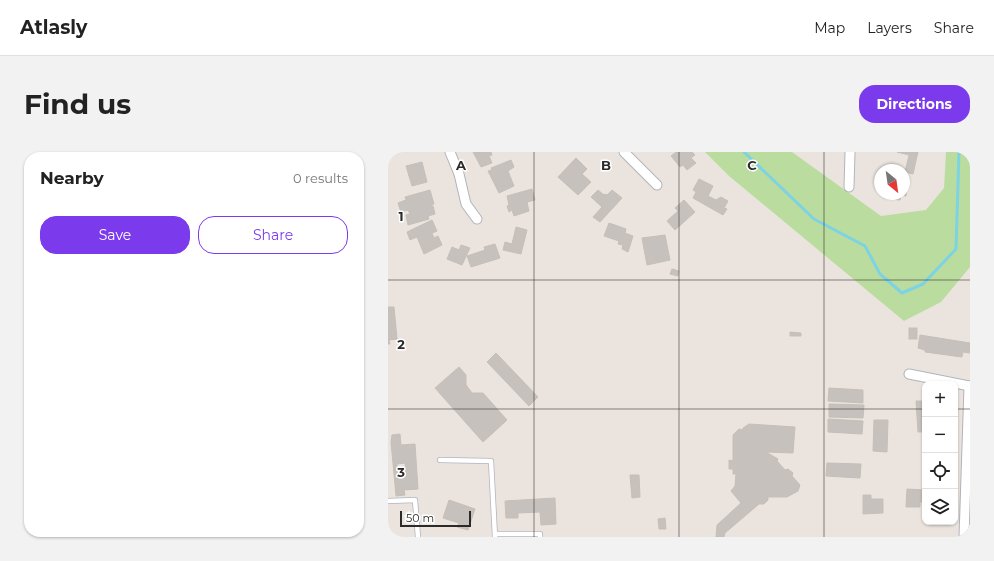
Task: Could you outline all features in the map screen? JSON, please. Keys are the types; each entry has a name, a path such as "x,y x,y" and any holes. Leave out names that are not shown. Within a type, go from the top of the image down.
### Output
{"street":[{"path":"450,152 459,174 466,204 476,219"},
{"path":"624,152 657,185"},
{"path":"849,187 850,152"},
{"path":"909,374 970,386 964,537"}],"lane":[{"path":"440,460 491,461 495,535 540,534 540,537"},
{"path":"388,501 415,500 418,537"}],"green space":[{"path":"705,152 792,152 881,216 926,210 944,188 946,152 970,152 970,267 941,302 904,321 729,176"}],"building":[{"path":"473,152 491,152 492,155 489,156 492,163 481,167"},
{"path":"676,152 692,152 695,155 691,158 696,163 687,170 683,165 680,167 671,156"},
{"path":"897,152 918,152 913,174 910,173 910,164 907,164 909,155"},
{"path":"576,158 587,169 582,174 591,182 578,195 558,177"},
{"path":"511,160 514,167 508,171 514,186 499,193 488,171 492,170 491,168"},
{"path":"422,162 427,182 412,186 406,166"},
{"path":"699,179 713,186 708,196 716,200 721,197 728,201 724,208 727,209 723,215 693,198 696,192 693,190"},
{"path":"532,189 535,200 527,202 529,211 514,216 512,210 509,212 507,206 509,205 507,196"},
{"path":"430,190 434,204 430,207 433,206 435,214 428,216 429,219 408,225 406,215 410,214 408,210 401,212 398,203 406,200 405,197"},
{"path":"598,190 604,195 607,195 612,190 622,198 600,222 593,217 602,207 591,197"},
{"path":"684,200 695,212 675,230 667,221 678,211 675,208"},
{"path":"432,220 437,231 432,233 434,238 438,236 442,245 424,254 417,237 410,240 407,232"},
{"path":"609,223 626,229 625,233 633,236 628,252 622,249 623,245 618,244 619,241 604,236"},
{"path":"516,227 527,230 521,254 503,250 505,242 512,244"},
{"path":"665,235 670,260 647,265 642,238"},
{"path":"495,244 500,258 471,267 467,256 485,250 484,247"},
{"path":"461,245 470,248 462,265 447,259 452,247 459,250"},
{"path":"672,269 679,271 678,276 670,274"},
{"path":"388,307 394,307 397,339 389,340 390,344 388,344"},
{"path":"909,328 917,328 917,339 909,339"},
{"path":"790,332 801,333 801,336 790,336"},
{"path":"920,335 970,343 970,353 963,352 962,357 925,352 925,350 918,348"},
{"path":"496,353 538,397 529,406 487,362"},
{"path":"459,367 466,375 466,385 472,393 483,393 507,420 483,442 435,388"},
{"path":"829,388 863,390 863,403 828,401"},
{"path":"916,401 922,401 922,432 918,432"},
{"path":"829,404 864,405 863,418 829,417"},
{"path":"828,419 863,421 862,434 828,432"},
{"path":"874,420 888,420 887,452 873,451"},
{"path":"749,424 795,427 793,453 766,452 778,459 777,461 785,470 788,469 793,473 792,476 800,485 798,491 787,497 768,497 768,500 764,504 759,504 725,533 724,537 716,537 717,525 741,503 731,491 735,486 736,474 733,474 733,469 729,469 729,460 733,461 733,435 739,429 743,430 743,428"},
{"path":"400,434 401,445 415,444 418,489 404,490 405,495 396,496 391,442 392,435","holes":["405,463 406,471 397,472 397,464"]},
{"path":"827,463 861,464 860,478 826,476"},
{"path":"630,475 639,475 640,497 632,498"},
{"path":"907,489 922,490 922,502 920,502 920,507 906,507"},
{"path":"863,495 871,495 871,499 883,499 883,513 863,514"},
{"path":"555,498 556,524 541,525 540,512 518,513 518,518 506,518 505,501"},
{"path":"449,500 475,509 468,530 457,527 459,523 443,518"},
{"path":"665,518 666,529 659,529 658,519"}],"waterway":[{"path":"744,152 814,219 865,246 880,274 902,293 923,284 956,249 959,152"}]}
